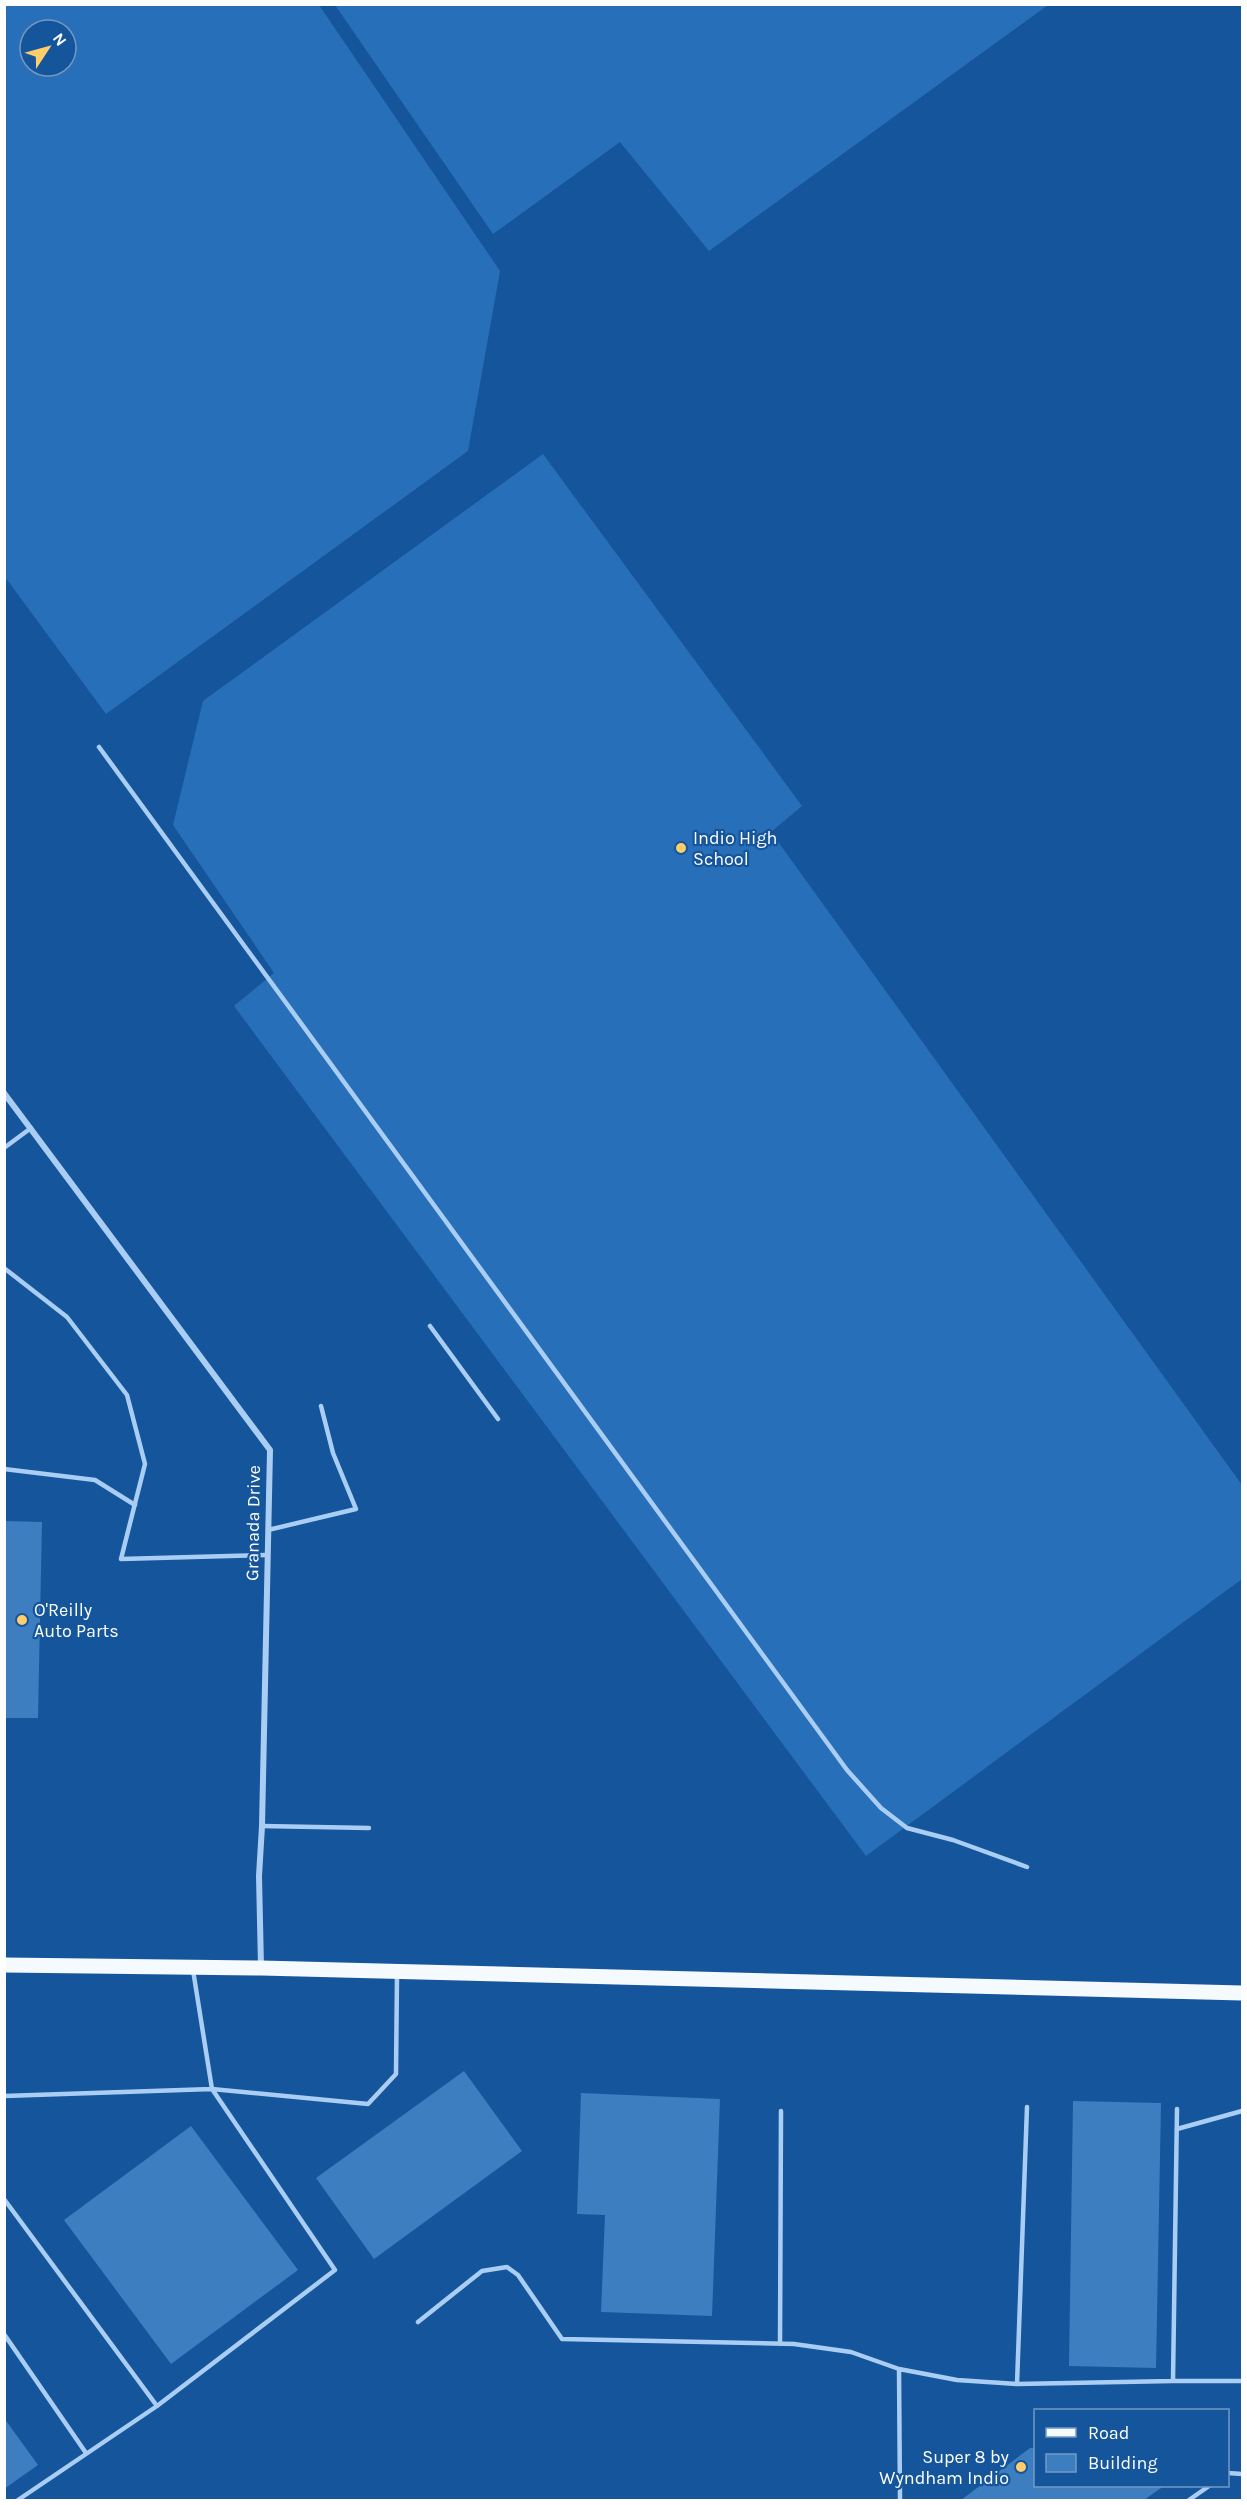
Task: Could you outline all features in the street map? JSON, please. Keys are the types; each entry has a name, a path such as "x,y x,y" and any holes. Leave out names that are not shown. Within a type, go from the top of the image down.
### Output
{"main road":[{"path":"4,1965 261,1968 1242,1993"}],"street":[{"name":"Granada Drive","path":"4,1093 270,1450 260,1876 261,1968"}],"lane":[{"path":"99,747 847,1770 881,1808 907,1828 953,1840 1028,1867"},
{"path":"4,1148 31,1128"},
{"path":"4,1268 67,1317 127,1395 145,1464 121,1559 267,1555"},
{"path":"430,1326 498,1419"},
{"path":"268,1530 356,1509 333,1453 321,1406"},
{"path":"4,1469 95,1480 135,1505"},
{"path":"262,1826 369,1827"},
{"path":"18,2500 158,2406 335,2270 212,2088 192,1968"},
{"path":"4,2096 212,2088 368,2104 396,2074 397,1972"},
{"path":"1017,2384 1027,2107"},
{"path":"1173,2381 1178,2109"},
{"path":"780,2344 781,2111"},
{"path":"1177,2129 1242,2111"},
{"path":"4,2199 158,2406"},
{"path":"418,2322 482,2271 507,2267 518,2275 562,2339 780,2344 851,2352 899,2369 957,2380 1017,2384 1242,2381"},
{"path":"4,2334 86,2453"},
{"path":"899,2369 900,2500"},
{"path":"1189,2500 1208,2487"}],"shaded area":[{"path":"4,5 319,5 500,271 468,451 106,714 5,577"},
{"path":"335,5 1048,5 709,251 620,142 493,234"},
{"path":"543,454 802,806 771,832 1242,1485 1242,1579 866,1856 234,1006 274,973 173,825 203,701"}],"building":[{"name":"O'Reilly Auto Parts","path":"4,1521 42,1522 38,1718 4,1718"},
{"path":"464,2071 522,2151 374,2259 316,2178"},
{"path":"581,2093 720,2099 712,2316 601,2312 605,2215 577,2214"},
{"path":"1073,2101 1161,2103 1156,2368 1069,2366"},
{"path":"191,2126 298,2270 171,2364 64,2220"},
{"path":"4,2418 38,2465 4,2489"},
{"name":"Super 8 by Wyndham Indio","path":"1030,2448 1034,2448 1034,2487 1163,2487 1144,2500 961,2500"}],"place":[{"name":"Indio High School","path":"681,848"},
{"name":"O'Reilly Auto Parts","path":"22,1620"},
{"name":"Super 8 by Wyndham Indio","path":"1021,2467"}]}
